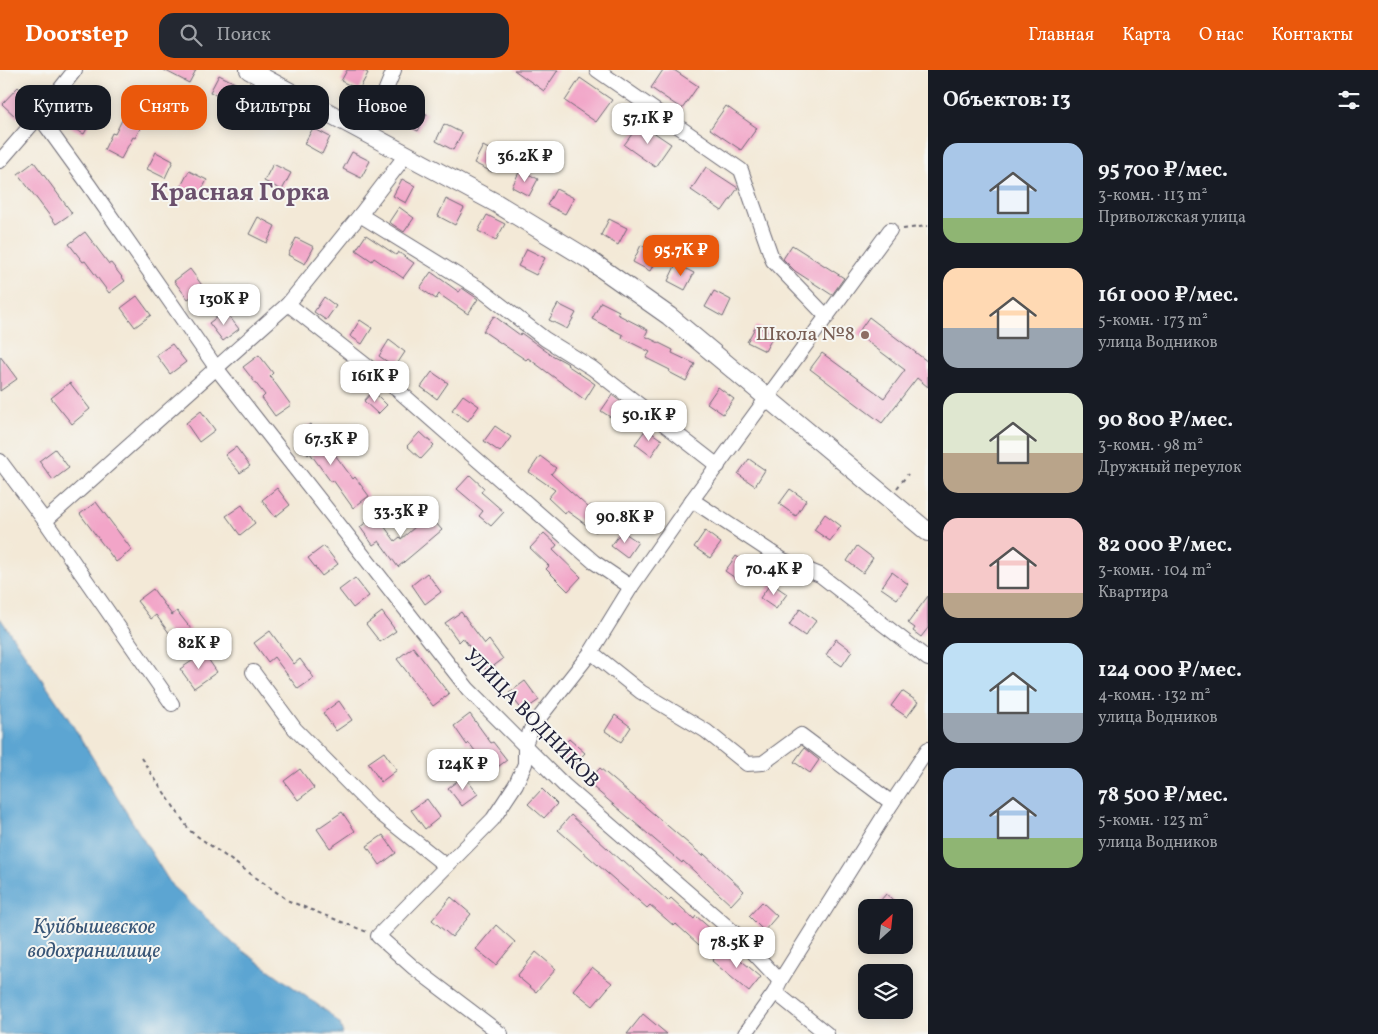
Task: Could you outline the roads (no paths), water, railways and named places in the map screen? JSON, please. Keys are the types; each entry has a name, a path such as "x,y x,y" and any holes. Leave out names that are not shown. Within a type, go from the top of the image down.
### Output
{"main road":[{"path":"249,70 496,203 588,259 669,316 928,532"}],"street":[{"path":"63,85 75,70"},
{"path":"368,133 394,70"},
{"path":"597,70 741,170 773,261 827,317"},
{"path":"0,161 27,130"},
{"name":"УЛИЦА ВОДНИКОВ","path":"49,130 217,368 468,688 564,785 738,936 777,987 828,1034"},
{"path":"45,521 288,304 406,155"},
{"path":"360,215 480,289 545,339 592,368 718,466"},
{"path":"501,1034 414,968 378,936 492,819 516,784 525,764 525,744 532,728 591,652 631,587 692,500 890,230"},
{"path":"288,304 400,392 594,562 631,587"},
{"path":"0,461 45,521 172,704"},
{"path":"692,500 783,560 820,575 928,659"},
{"path":"591,652 640,692 706,731 747,764 763,763 801,735 892,803"},
{"path":"253,672 295,730 364,799 446,866"},
{"path":"745,1034 777,987 892,803 923,767 928,749"}],"water":[{"name":"Куйбышевское водохранилище","path":"0,618 68,718 172,886 236,946 329,1013 340,1024 343,1034 0,1034"}],"place":[{"name":"Школа №8","path":"865,335"}],"district":[{"name":"Красная Горка","path":"240,193"}]}
